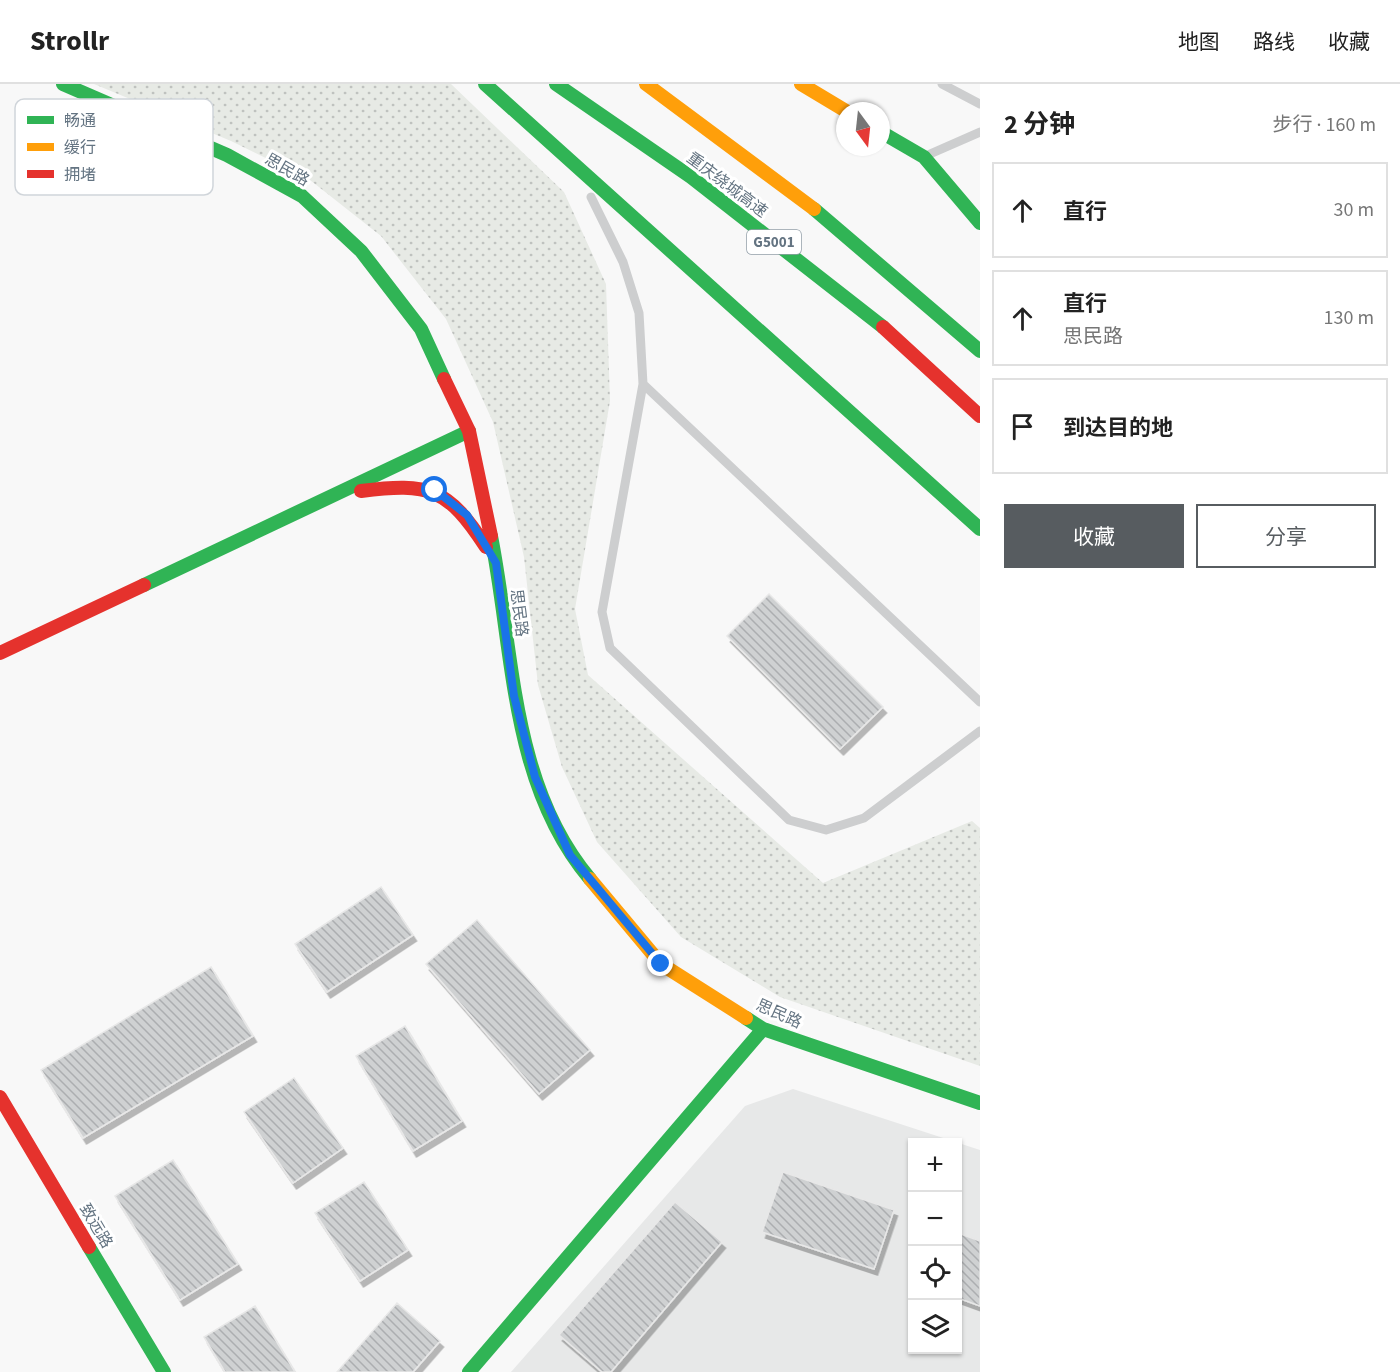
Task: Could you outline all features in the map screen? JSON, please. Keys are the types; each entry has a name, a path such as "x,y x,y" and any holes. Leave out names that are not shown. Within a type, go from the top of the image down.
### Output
{"main road":[{"name":"思民路","path":"63,84 98,99"},
{"path":"485,84 980,529"},
{"name":"重庆绕城高速","path":"556,84 692,177 888,331 980,416"},
{"name":"重庆绕城高速","path":"646,84 715,132 923,298 980,351"},
{"path":"801,84 836,105"},
{"path":"890,137 924,157 980,223"},
{"name":"思民路","path":"213,149 302,196 361,251 421,329 468,431 496,563 514,696 535,777 570,855 661,964 763,1029 980,1103"},
{"path":"0,653 468,431"},
{"path":"334,495 393,486 435,490 467,515 496,563"},
{"path":"470,1372 763,1029"},
{"name":"致远路","path":"0,1097 165,1372"}],"lane":[{"path":"942,84 980,104"},
{"path":"924,157 980,132"},
{"path":"576,167 626,272 639,313 643,384 602,612 610,648 789,820 826,830 864,818 980,731"},
{"path":"643,384 980,702"}],"shaded area":[{"path":"94,84 451,84 564,192 606,284 610,401 575,609 588,675 823,883 972,821 980,828 980,1066 780,997 681,937 597,842 562,767 538,685 524,557 493,422 446,319 381,236 310,180 213,134 213,99 130,99"},
{"path":"793,1089 943,1138 908,1138 908,1354 962,1354 962,1144 980,1150 980,1372 511,1372 745,1106"}],"building":[{"path":"769,594 883,707 840,749 727,636"},
{"path":"381,887 413,935 327,992 295,944"},
{"path":"477,920 590,1050 539,1094 426,964"},
{"path":"211,967 253,1036 83,1138 41,1070"},
{"path":"405,1026 462,1121 413,1151 356,1056"},
{"path":"294,1078 343,1148 293,1183 244,1112"},
{"path":"173,1160 238,1264 180,1300 115,1196"},
{"path":"783,1172 894,1210 874,1269 762,1232"},
{"path":"364,1182 408,1250 360,1281 315,1213"},
{"path":"675,1202 722,1242 611,1372 602,1372 559,1335"},
{"path":"962,1234 980,1241 980,1306 962,1299"},
{"path":"397,1303 440,1341 413,1372 337,1372"},
{"path":"255,1306 295,1372 225,1372 204,1337"}],"traffic: fast":[{"path":"63,84 98,99"},
{"path":"485,84 980,529"},
{"path":"556,84 691,177 883,327"},
{"path":"890,137 924,157 980,223"},
{"path":"213,149 302,196 361,251 421,329 444,379"},
{"path":"814,209 980,351"},
{"path":"144,585 469,431"},
{"path":"491,536 511,670 530,759 544,802 564,842 590,879"},
{"path":"746,1018 763,1029 980,1103"},
{"path":"469,1372 763,1029"},
{"path":"89,1247 164,1372"}],"traffic: slow":[{"path":"646,84 814,209"},
{"path":"801,84 836,105"},
{"path":"590,879 661,964 746,1018"}],"traffic: jam":[{"path":"883,327 980,416"},
{"path":"444,379 469,431 491,536"},
{"path":"361,491 404,488 420,489 435,494 448,501 460,512 486,547"},
{"path":"0,653 144,585"},
{"path":"0,1097 89,1247"}],"route":[{"path":"435,490 467,515 496,563 514,696 535,777 570,855 661,964"}]}
